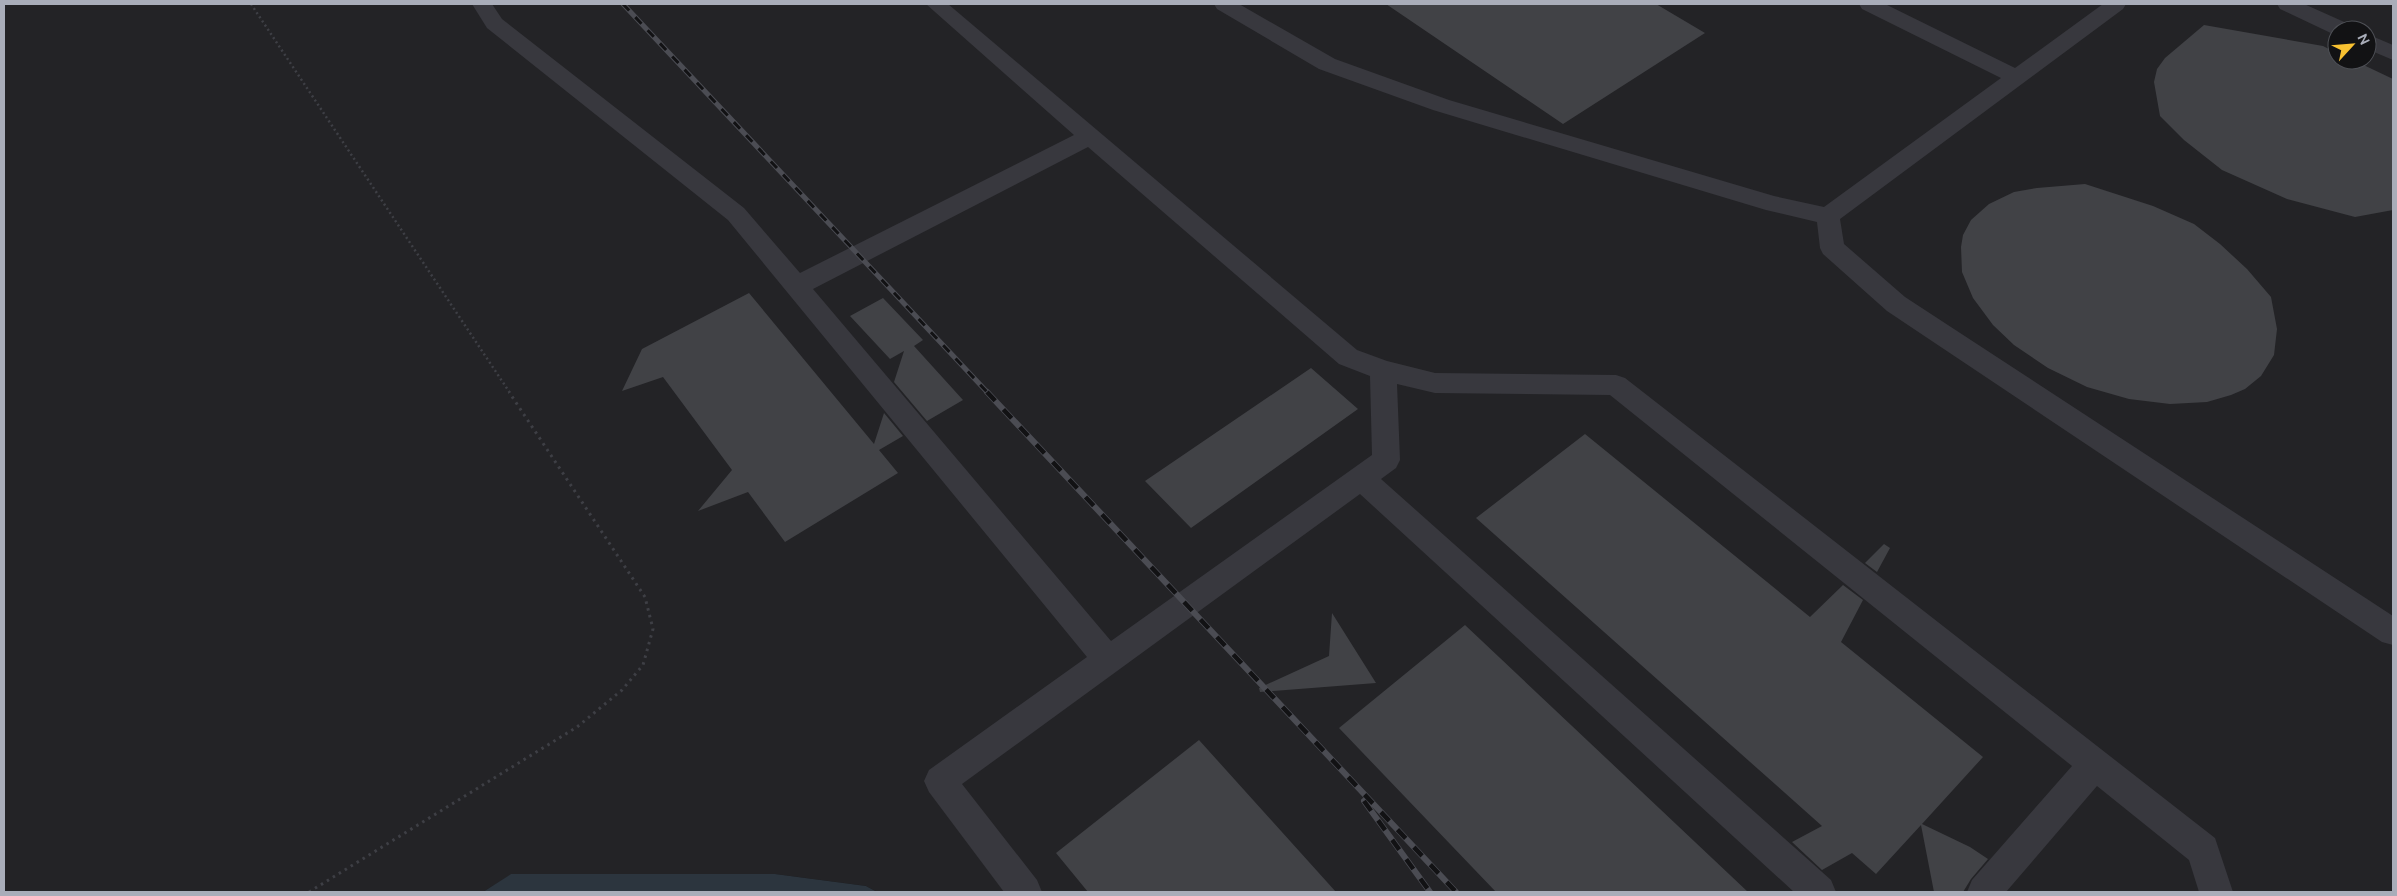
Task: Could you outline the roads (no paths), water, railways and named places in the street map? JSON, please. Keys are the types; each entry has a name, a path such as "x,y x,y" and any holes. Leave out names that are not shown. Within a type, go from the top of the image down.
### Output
{"lane":[{"path":"482,4 494,23 736,214 1108,660"},
{"path":"936,4 1348,357 1383,370 1435,383 1616,385 2203,850 2216,892"},
{"path":"1228,4 1327,64 1441,105 1774,204 1828,216 2116,4"},
{"path":"1869,4 2016,77"},
{"path":"2287,4 2327,23"},
{"path":"2377,46 2393,53"},
{"path":"796,286 1090,136"},
{"path":"1828,216 1832,248 1896,304 2393,632"},
{"path":"1025,892 940,781 1386,460 1383,370"},
{"path":"1361,478 1819,892"},
{"path":"1984,892 2095,764"}],"railway":[{"path":"623,4 988,393"},
{"path":"987,392 1456,892"},
{"path":"1364,801 1430,892"}]}
